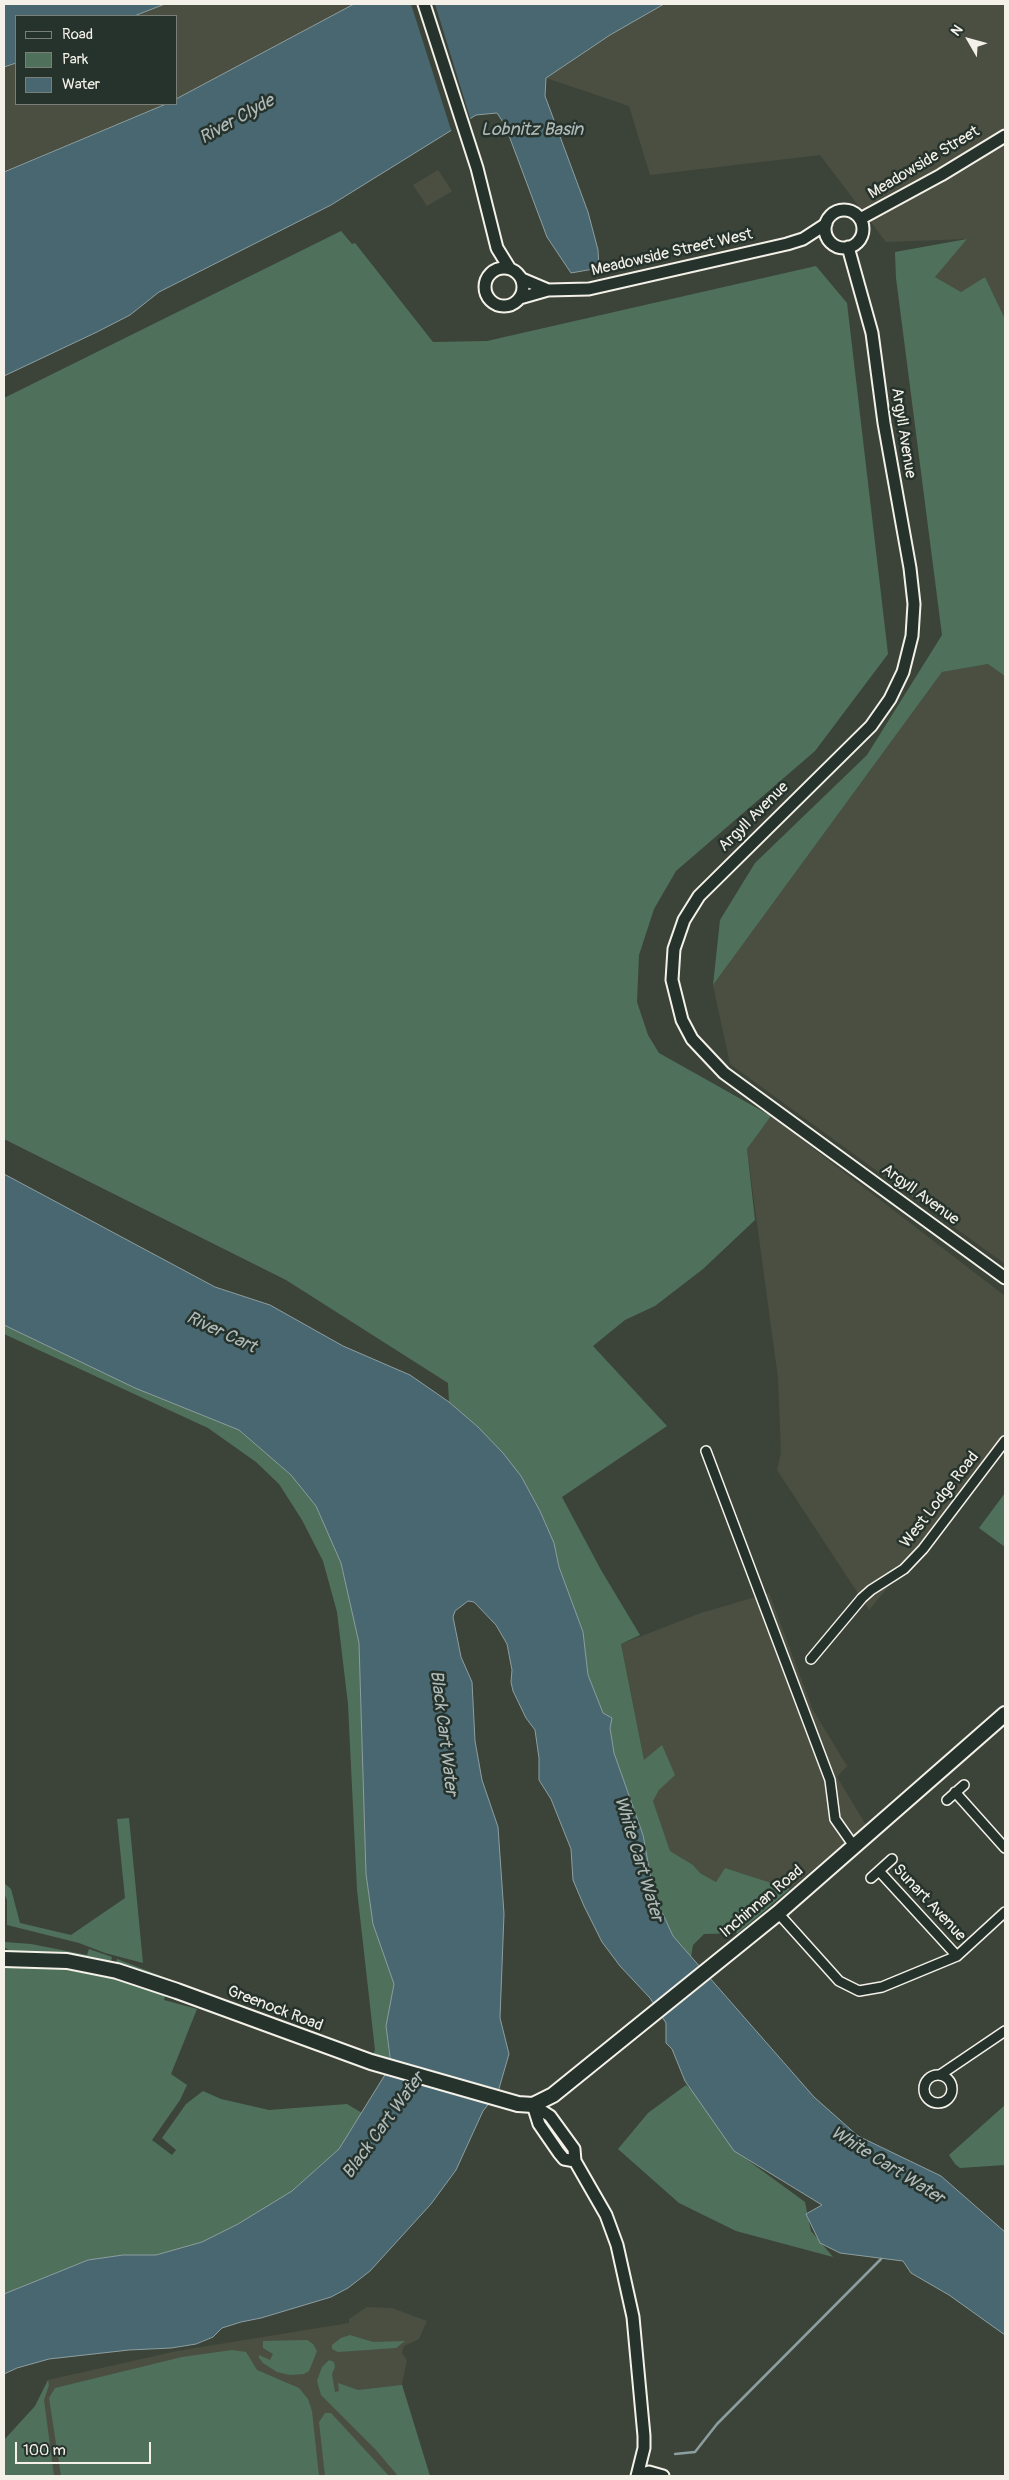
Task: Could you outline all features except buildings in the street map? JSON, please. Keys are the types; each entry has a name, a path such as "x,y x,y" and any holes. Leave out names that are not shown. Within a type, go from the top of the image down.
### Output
{"main road":[{"name":"Inchinnan Road","path":"533,2105 553,2095 635,2031 778,1913 1005,1714"},
{"name":"Greenock Road","path":"4,1959 67,1961 117,1971 371,2062 512,2102 533,2105"}],"street":[{"path":"424,4 475,162 496,248 495,271 487,280 486,292 492,302 504,306 516,303 524,289 522,279 510,269 496,248"},
{"name":"Meadowside Street","path":"860,219 933,179 1005,136"},
{"path":"842,210 852,212 860,219 863,230 854,245 838,247 827,236 826,224 832,214 842,210"},
{"name":"Meadowside Street West","path":"803,239 826,224"},
{"name":"Meadowside Street West","path":"520,298 548,290 589,289 674,271 803,239 830,241"},
{"name":"Argyll Avenue","path":"848,247 872,333 884,422 910,568 914,604 912,636 903,672 890,699 871,726 699,896 684,920 674,949 672,980 682,1020 692,1039 724,1073 1005,1278"},
{"path":"495,271 510,269"},
{"name":"Meadowside Street West","path":"522,279 548,290"},
{"name":"West Lodge Road","path":"811,1659 862,1598 904,1569 923,1549 1005,1441"},
{"path":"706,1451 827,1772 834,1799 836,1819 854,1846"},
{"path":"947,1800 964,1785"},
{"path":"955,1792 1005,1848"},
{"name":"Sunart Avenue","path":"871,1878 892,1859"},
{"name":"Sunart Avenue","path":"879,1871 957,1956"},
{"path":"778,1913 840,1981 859,1991 882,1987 957,1956 1005,1912"},
{"path":"940,2075 992,2042 1005,2031"},
{"path":"533,2105 539,2124 564,2159 575,2161 606,2215 626,2281 633,2317 644,2448 637,2476"},
{"path":"644,2448 659,2474"},
{"path":"637,2476 649,2472 659,2474"}],"shaded area":[{"path":"163,4 354,4 178,98 178,15 134,15"},
{"path":"664,4 1005,4 1005,319 985,277 961,292 935,277 966,239 886,242 820,155 650,175 629,106 546,78 610,35"},
{"path":"15,61 15,105 163,105 4,171 4,66"},
{"path":"438,170 452,191 427,206 413,185"},
{"path":"988,664 1005,676 1005,1264 730,1064 713,985 942,672"},
{"path":"771,1116 1005,1296 1005,1446 869,1610 777,1470 781,1453 778,1378 747,1149"},
{"path":"769,1593 813,1710 847,1766 837,1777 866,1825 790,1889 725,1868 716,1882 670,1851 653,1801 659,1790 644,1760 621,1644 701,1613"},
{"path":"367,2307 392,2308 427,2321 419,2339 404,2346 402,2353 407,2360 402,2384 430,2476 4,2476 48,2380 177,2351 349,2323 349,2319"}],"green space":[{"path":"341,231 352,244 355,243 433,342 487,341 816,266 847,303 888,654 815,751 676,871 654,909 639,955 637,1002 648,1035 659,1053 771,1116 747,1149 755,1220 703,1269 655,1306 625,1320 593,1346 667,1426 562,1497 601,1570 640,1635 621,1644 644,1760 662,1745 675,1775 659,1790 653,1801 670,1851 716,1882 725,1868 790,1889 738,1933 704,1934 693,1945 691,1957 673,1936 654,1895 643,1835 614,1753 610,1727 611,1718 603,1713 588,1675 583,1632 559,1567 554,1543 540,1511 521,1476 478,1427 449,1402 448,1383 286,1280 4,1139 4,398"},
{"path":"967,239 935,277 961,292 985,277 1005,319 1005,676 988,664 942,672 713,985 720,920 755,863 867,755 942,635 896,278 895,252"},
{"path":"4,1325 135,1388 239,1430 291,1475 316,1506 341,1563 359,1643 366,1874 373,1924 394,1983 386,2026 390,2062 373,2055 375,2050 357,1890 348,1704 337,1612 323,1561 302,1520 279,1484 256,1462 208,1428 4,1334"},
{"path":"1005,1493 1005,1547 979,1528"},
{"path":"129,1818 143,1963 105,1953 79,1943 7,1925 7,1900 4,1893 4,1883 11,1889 20,1923 71,1935 125,1898 117,1819"},
{"path":"4,1942 31,1944 87,1955 89,1949 112,1957 111,1961 116,1963 117,1959 169,1979 104,1962 71,1956 12,1952 4,1947"},
{"path":"4,1966 49,1967 108,1977 166,1993 164,2000 197,2009 171,2074 187,2085 180,2100 152,2140 172,2155 176,2150 162,2138 186,2104 203,2091 221,2099 269,2110 347,2104 362,2113 339,2149 292,2191 238,2224 202,2242 156,2255 123,2255 88,2260 4,2294"},
{"path":"686,2085 699,2097 742,2156 805,2202 811,2231 833,2257 736,2231 679,2203 618,2149 648,2113"},
{"path":"1005,2105 1005,2165 960,2168 949,2155"},
{"path":"350,2335 373,2342 405,2341 396,2348 338,2352 332,2349 332,2345 341,2338"},
{"path":"307,2340 313,2344 317,2351 309,2371 304,2374 290,2375 277,2372 259,2358 259,2355 270,2360 273,2354 263,2348 263,2341"},
{"path":"232,2350 246,2352 257,2370 299,2388 308,2399 312,2411 319,2476 61,2476 49,2398 55,2388 182,2357"},
{"path":"329,2360 334,2362 335,2367 332,2374 335,2392 339,2391 338,2383 358,2390 402,2385 430,2476 398,2476 376,2450 321,2395 317,2381 322,2367"},
{"path":"48,2380 49,2385 44,2400 54,2476 4,2476 4,2440 35,2406"},
{"path":"325,2413 331,2413 389,2476 325,2476 319,2422"}],"water":[{"path":"4,4 165,4 137,15 15,15 15,63 4,67"},
{"path":"354,4 664,4 610,35 546,78 545,96 588,212 598,250 599,268 571,273 547,237 505,125 497,113 476,115 331,205 159,292 130,315 4,376 4,172 164,105 178,105 178,98"},
{"path":"4,1174 215,1287 270,1305 343,1346 410,1375 449,1402 478,1427 503,1453 521,1476 540,1511 554,1543 559,1567 583,1632 588,1675 603,1713 612,1718 610,1728 614,1753 643,1835 654,1895 673,1936 814,2097 858,2136 941,2176 1005,2232 1005,2335 949,2295 911,2273 903,2261 840,2253 820,2243 806,2214 822,2205 734,2151 685,2081 672,2049 666,2043 666,2023 650,1998 620,1966 602,1942 584,1906 573,1880 571,1849 551,1799 539,1780 539,1758 535,1730 526,1718 513,1691 511,1682 512,1670 507,1644 496,1625 474,1602 468,1601 455,1611 453,1617 461,1657 472,1682 475,1741 482,1780 498,1827 504,1914 500,2018 509,2054 498,2092 483,2111 456,2170 431,2204 370,2271 348,2288 331,2297 222,2328 213,2337 196,2344 49,2359 17,2368 4,2374 4,2294 88,2260 123,2255 156,2255 202,2242 238,2224 292,2191 339,2149 391,2065 386,2026 394,1984 373,1924 366,1874 359,1643 341,1563 316,1506 291,1475 239,1430 135,1388 4,1325"}],"pier":[{"path":"411,4 435,4 471,121 452,133"}],"waterway":[{"path":"675,2454 695,2452 717,2424 881,2259"}],"water label":[{"name":"River Clyde","path":"237,120"},
{"name":"Lobnitz Basin","path":"532,130"},
{"name":"River Cart","path":"221,1333"},
{"name":"Black Cart Water","path":"443,1733"},
{"name":"White Cart Water","path":"638,1859"},
{"name":"Black Cart Water","path":"384,2126"},
{"name":"White Cart Water","path":"887,2166"}]}
